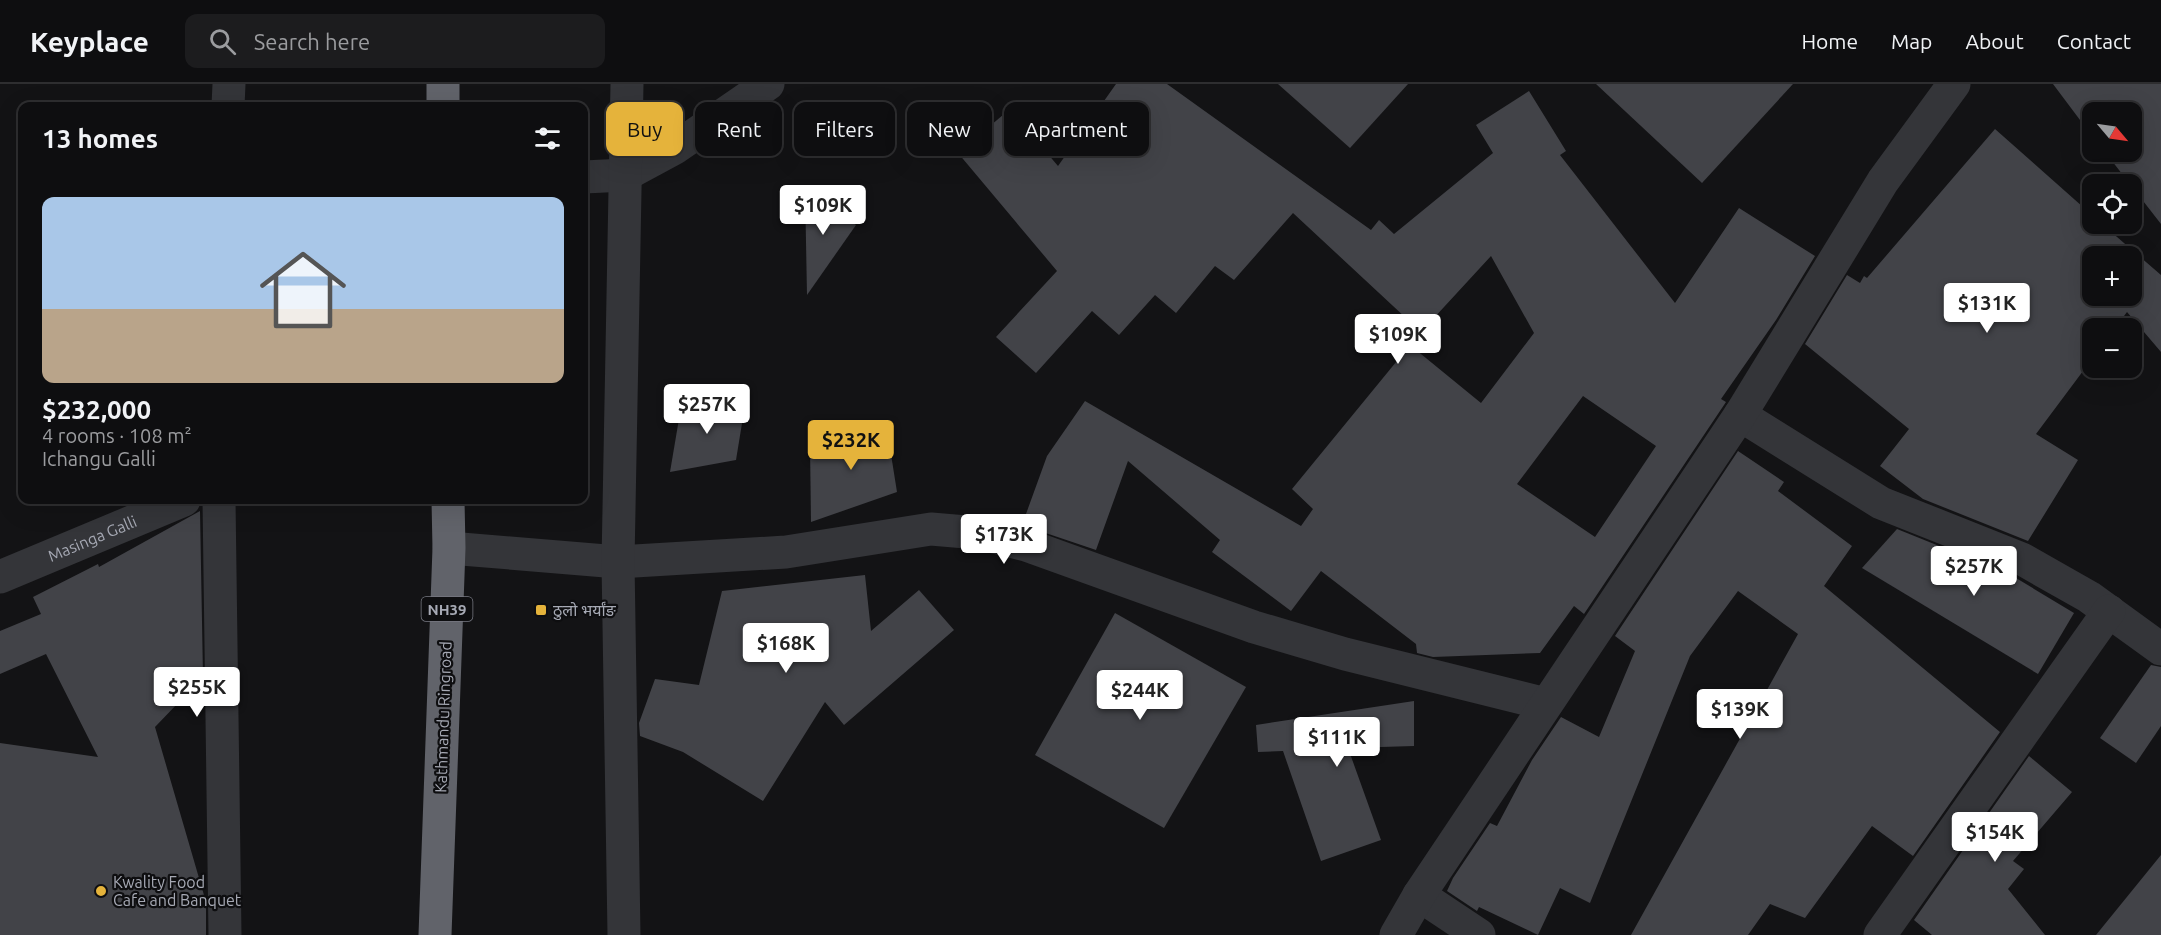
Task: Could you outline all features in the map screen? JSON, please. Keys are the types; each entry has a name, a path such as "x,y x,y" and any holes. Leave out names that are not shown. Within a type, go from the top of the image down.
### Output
{"highway":[{"path":"443,84 443,102"},
{"name":"Kathmandu Ringroad","path":"435,935 449,548 448,504"}],"street":[{"path":"228,102 229,84"},
{"path":"624,935 618,562 627,84"},
{"path":"588,177 625,175 675,148 768,84"},
{"path":"1396,935 1419,896 1546,704 1740,415 1883,181 1954,84"},
{"path":"1740,415 1881,503 2022,559 2089,597 2161,649"},
{"name":"Masinga Galli","path":"0,577 174,504"},
{"path":"219,504 225,935"},
{"path":"449,548 618,562 786,552 931,529 978,533 1026,545 1254,627 1334,651 1546,704"},
{"path":"1880,935 2109,611"},
{"path":"1419,896 1479,935"}],"building":[{"path":"1116,84 1167,84 1371,230 1379,220 1394,234 1493,153 1476,125 1529,91 1566,151 1560,155 1675,303 1739,208 1815,256 1776,320 1721,399 1726,402 1584,614 1574,606 1540,653 1433,657 1417,653 1416,644 1321,571 1291,611 1212,552 1220,540 1128,461 1096,550 1022,525 1047,456 1085,401 1301,526 1313,509 1292,489 1410,345 1481,403 1534,333 1491,256 1421,332 1293,213 1234,280 1215,266 1176,313 1155,295 1119,335 1092,311 1036,373 996,337 1057,271 961,156 992,156 992,124 1004,114 1004,156 1050,156 1058,166 1065,156 1149,156 1149,102 1103,102","holes":["1583,396 1656,446 1595,537 1517,484"]},
{"path":"1278,84 1408,84 1350,148"},
{"path":"1596,84 1793,84 1702,183"},
{"path":"2053,84 2161,84 2161,224 2142,200 2142,174 2122,174 2113,162 2142,162 2142,102 2082,102 2082,123"},
{"path":"1995,129 2082,206 2082,234 2114,234 2127,246 2082,246 2082,306 2142,306 2142,259 2161,275 2161,352 2142,330 2142,318 2132,318 2127,312 2122,318 2082,318 2082,372 2036,434 2078,460 2028,541 1923,499 1880,466 1909,429 1805,344 1847,275 1860,283 1864,276 1867,278"},
{"path":"805,188 856,225 807,295"},
{"path":"682,401 745,405 736,460 670,472"},
{"path":"886,423 897,492 811,522 810,445"},
{"path":"1738,451 1784,482 1778,491 1852,546 1824,586 2000,732 1913,856 1872,826 1805,918 1770,904 1748,935 1631,935 1798,634 1738,591 1690,656 1590,903 1560,888 1538,935 1479,907 1477,911 1447,891 1453,878 1490,823 1497,826 1532,760 1561,717 1599,737 1635,651 1615,636"},
{"path":"200,511 203,677 155,727 206,902 206,935 0,935 0,743 98,757 46,654 0,674 0,631 41,614 33,597 98,564 99,567"},
{"path":"1897,529 2011,575 2074,613 2038,674 1862,568"},
{"path":"865,575 871,631 919,590 954,630 844,725 825,702 763,801 683,752 640,736 639,723 655,679 699,685 722,591"},
{"path":"1115,613 1246,687 1164,828 1035,755"},
{"path":"2151,665 2161,667 2161,726 2136,763 2100,738"},
{"path":"1414,701 1414,746 1348,748 1381,840 1321,861 1283,751 1258,752 1256,725"},
{"path":"2029,756 2072,792 2013,861 2024,869 2008,889 2045,935 1932,935 1914,920"},
{"path":"2161,855 2161,935 2096,935"}],"place":[{"name":"ठुलो भर्यांङ","path":"541,610"},
{"name":"Kwality Food Cafe and Banquet","path":"101,891"}]}
